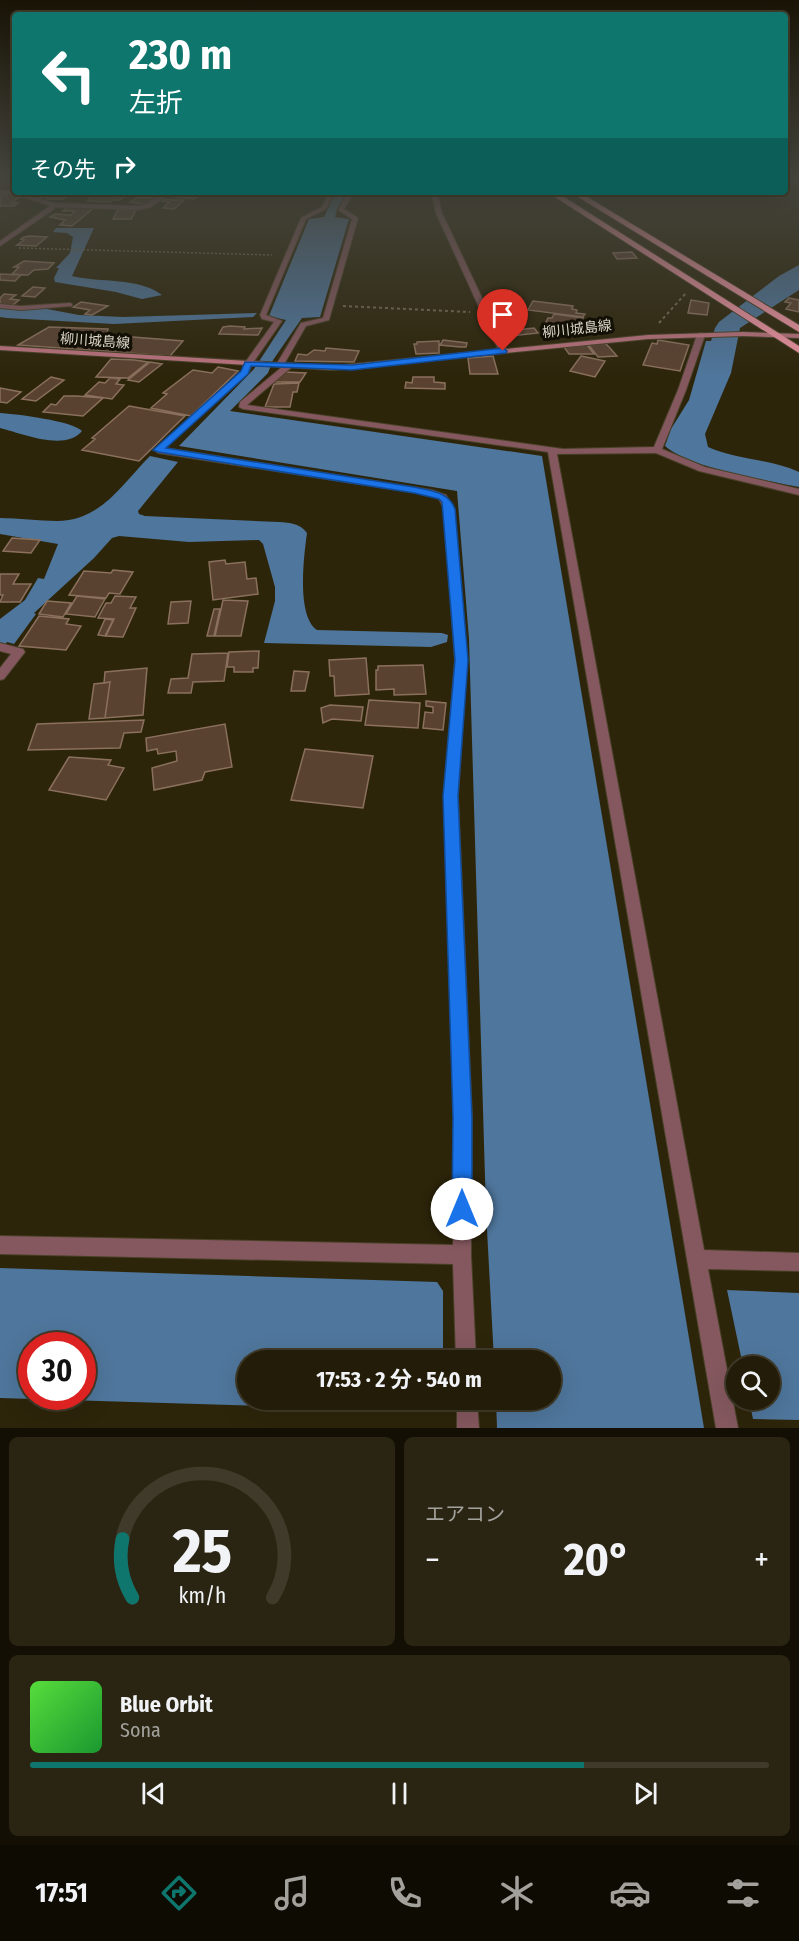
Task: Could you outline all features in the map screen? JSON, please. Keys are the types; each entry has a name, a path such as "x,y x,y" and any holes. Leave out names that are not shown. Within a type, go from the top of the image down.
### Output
{"highway":[{"path":"631,243 799,350"},
{"path":"658,243 799,329"}],"main road":[{"name":"柳川城島線","path":"0,348 250,364 352,367 648,336 743,334 799,336"}],"street":[{"path":"293,243 262,315 264,318 278,321 245,372 158,450 432,493 443,497 449,509 461,660 451,796 463,1118 462,1255 466,1350"},
{"path":"348,243 326,320 303,324 280,365 243,404 243,407 552,451 657,450 702,469 799,492"},
{"path":"451,243 503,351"},
{"path":"0,306 21,308 70,305"},
{"path":"657,450 704,335"},
{"path":"552,451 727,1428"},
{"path":"0,647 19,652 0,675"},
{"path":"0,1245 462,1255"},
{"path":"696,1259 799,1262"},
{"path":"467,1410 468,1428"}],"path":[{"path":"11,247 287,256"},
{"path":"648,336 694,283"},
{"path":"330,306 483,313"}],"water":[{"path":"72,243 87,243 72,276 142,285 162,295 142,299 116,292 55,282 54,278 59,268 56,268 70,253"},
{"path":"299,243 342,243 320,317 302,318 273,360 268,373 230,411 542,456 704,1428 497,1428 496,1410 561,1410 561,1350 493,1350 486,1211 469,639 457,491 179,446 254,369 286,320 269,316"},
{"path":"799,265 799,290 740,328 731,373 705,434 708,447 731,455 777,464 799,472 799,487 709,467 677,454 665,446 671,429 689,400 706,341 711,341 719,322 779,276"},
{"path":"0,308 47,309 79,315 123,317 257,313 253,317 114,324 7,318 0,317"},
{"path":"0,413 56,421 77,427 82,431 65,440 54,441 31,437 0,428"},
{"path":"150,456 178,462 138,511 139,514 283,522 301,527 307,533 303,570 304,599 310,623 317,630 442,633 448,635 447,642 431,647 264,643 275,601 275,587 263,544 259,540 189,542 119,536 112,538 94,558 34,613 36,614 14,644 7,642 0,652 0,619 25,600 38,578 44,579 58,544 0,534 0,518 57,521 86,515 110,499"},
{"path":"0,1268 437,1282 443,1291 443,1350 237,1350 237,1405 96,1401 96,1332 18,1332 18,1399 0,1398"},
{"path":"727,1290 799,1293 799,1420 753,1419 751,1410 780,1410 780,1356 741,1356"}],"building":[{"path":"20,243 40,243 36,246 17,245"},
{"path":"632,252 637,258 617,259 613,253"},
{"path":"24,261 54,263 48,269 34,270 28,275 12,274 19,267 14,267"},
{"path":"0,274 21,275 15,281 0,280"},
{"path":"33,287 45,288 35,297 22,296"},
{"path":"4,294 16,295 10,299 19,300 13,305 0,304 0,298"},
{"path":"789,298 799,300 799,312 786,309 791,303 785,302"},
{"path":"691,300 709,303 707,315 688,313"},
{"path":"533,301 573,306 572,309 577,310 576,313 585,314 583,317 528,310"},
{"path":"81,302 108,306 92,315 85,314 90,310 73,307"},
{"path":"554,314 583,318 579,328 545,324"},
{"path":"49,327 108,329 107,335 183,341 170,356 18,345"},
{"path":"223,327 245,327 244,329 262,328 258,335 219,334"},
{"path":"534,328 538,333 511,336 507,331"},
{"path":"443,340 467,343 466,347 440,345"},
{"path":"658,340 689,345 680,371 643,365 652,343 657,344"},
{"path":"439,341 439,353 416,354 414,344 417,342"},
{"path":"605,343 617,356 598,357 588,344"},
{"path":"587,345 594,354 569,354 564,347"},
{"path":"326,348 359,351 354,362 295,361 298,354 307,355 314,350 325,351"},
{"path":"493,356 498,374 470,374 468,358"},
{"path":"581,356 605,361 595,377 570,371"},
{"path":"111,359 148,362 128,378 96,377"},
{"path":"150,362 162,364 139,382 128,380"},
{"path":"218,367 238,371 191,416 151,408 167,394 163,393 193,370 212,373"},
{"path":"285,372 306,373 300,382 274,382"},
{"path":"51,377 64,380 36,401 22,399"},
{"path":"413,377 434,377 434,382 445,383 445,389 405,388 406,382 412,383"},
{"path":"110,378 120,379 116,384 124,385 112,399 85,395 99,382 105,383"},
{"path":"299,383 297,392 293,392 290,407 265,407 274,384"},
{"path":"0,388 21,392 7,403 0,402"},
{"path":"64,396 103,398 83,416 43,412 51,404 56,405"},
{"path":"129,406 185,416 139,461 82,450 95,439 92,438"},
{"path":"12,538 40,540 31,553 3,551"},
{"path":"225,560 226,564 245,562 247,579 256,578 258,594 213,600 209,562"},
{"path":"113,570 133,572 120,594 109,593 106,598 69,595 84,571 111,573"},
{"path":"0,574 19,574 13,584 31,584 20,602 0,602 3,595 0,595"},
{"path":"77,596 105,599 95,617 66,614"},
{"path":"115,596 136,597 130,608 136,608 123,637 106,636 114,619 98,618 106,603 111,603"},
{"path":"223,600 248,601 241,636 215,636"},
{"path":"47,601 71,603 63,617 39,614"},
{"path":"191,601 188,623 168,624 171,602"},
{"path":"214,609 220,609 214,636 207,636"},
{"path":"39,616 69,619 66,624 81,626 66,650 19,646"},
{"path":"105,619 113,620 105,636 98,635"},
{"path":"259,651 258,668 253,668 253,672 234,672 234,667 227,667 229,652"},
{"path":"228,653 224,681 193,682 191,693 168,693 171,679 188,678 192,654"},
{"path":"366,658 369,694 335,696 334,676 330,676 329,660"},
{"path":"423,665 426,694 394,695 394,689 376,690 378,666"},
{"path":"147,668 143,715 105,718 110,682 104,683 105,672"},
{"path":"294,671 309,672 305,691 291,691"},
{"path":"110,682 105,718 89,719 94,684"},
{"path":"369,700 420,703 418,728 365,725"},
{"path":"426,701 446,703 443,730 423,728 425,712 433,713 433,707 426,706"},
{"path":"330,705 363,707 361,721 332,719 323,723 321,708"},
{"path":"144,720 141,732 124,733 120,748 28,750 37,724"},
{"path":"225,724 232,767 205,772 202,780 154,790 152,768 177,761 176,751 158,754 157,749 147,751 146,738"},
{"path":"305,749 373,756 363,808 291,800"},
{"path":"69,757 111,760 108,765 124,768 106,800 49,790"}],"route":[{"path":"462,1209 463,1118 451,836 453,760 461,660 447,501 432,493 158,450 245,372 248,364 333,368 503,351"}]}
